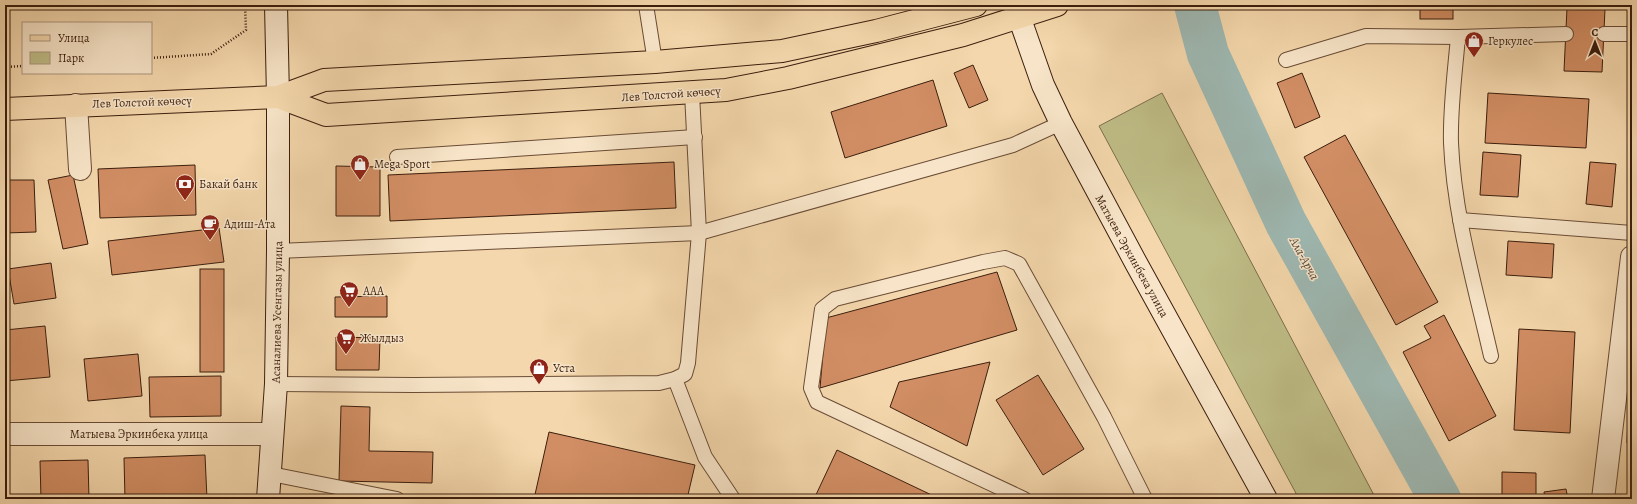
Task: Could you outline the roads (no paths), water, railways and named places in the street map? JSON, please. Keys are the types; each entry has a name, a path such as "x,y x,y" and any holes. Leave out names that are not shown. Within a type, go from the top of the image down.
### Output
{"main road":[{"name":"Асаналиева Усенгазы улица","path":"268,499 271,474 272,434 276,384 278,97 276,5"},
{"name":"Лев Толстой көчөсү","path":"5,109 278,97 324,80 655,62 782,51 876,31 976,5"},
{"name":"Лев Толстой көчөсү","path":"278,97 326,115 726,90 788,78 956,37 1017,11 1057,5"},
{"name":"Матыева Эркинбека улица","path":"1017,11 1043,85 1061,123 1136,264 1266,499"},
{"path":"76,105 80,169"},
{"path":"1603,499 1632,257"},
{"name":"Матыева Эркинбека улица","path":"5,434 272,434"}],"lane":[{"path":"646,5 655,62"},
{"path":"1286,60 1366,36 1458,37 1566,34"},
{"path":"1604,34 1632,34"},
{"path":"1458,37 1451,142 1453,169 1460,220 1491,356"},
{"path":"276,384 414,385 659,383 675,379 685,374 688,363 699,233 692,93"},
{"path":"278,251 699,233 1012,145 1061,123"},
{"path":"398,157 695,137"},
{"path":"1460,220 1632,233"},
{"path":"1024,499 817,402 811,388 822,309 835,299 983,262 1004,258 1018,264 1104,417 1145,499"},
{"path":"675,379 705,457 733,499"},
{"path":"271,474 397,499"}],"waterway":[{"name":"Ала-Арча","path":"1195,5 1208,54 1286,223 1440,499"}],"place":[{"name":"Геркулес","path":"1474,58"},
{"name":"Mega Sport","path":"360,181"},
{"name":"Бакай банк","path":"185,201"},
{"name":"Адиш-Ата","path":"210,241"},
{"name":"AAA","path":"349,308"},
{"name":"Жылдыз","path":"346,355"},
{"name":"Уста","path":"539,385"}]}
